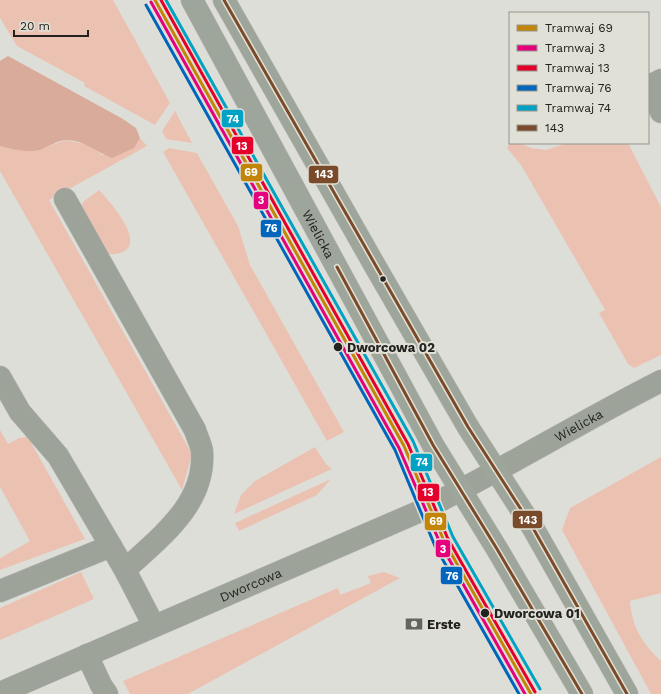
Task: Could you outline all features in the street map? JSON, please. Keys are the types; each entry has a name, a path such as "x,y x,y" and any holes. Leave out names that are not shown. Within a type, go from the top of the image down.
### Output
{"main road":[{"name":"Wielicka","path":"192,0 422,427 460,492 497,549 582,694"},
{"path":"224,0 468,427 533,528 627,694"}],"street":[{"path":"649,86 661,80"},
{"path":"649,88 661,112"},
{"path":"65,199 195,430 202,449 200,472 191,502 181,516 126,570"},
{"path":"0,377 20,412 58,456 126,570 154,626"},
{"name":"Wielicka","path":"497,470 661,381"},
{"name":"Dworcowa","path":"0,692 392,524 460,492 497,470"},
{"path":"0,591 111,546"},
{"path":"87,655 101,685 107,694"}],"shaded area":[{"path":"0,0 113,0 170,103 155,125 84,86 85,83 17,46 0,18"},
{"path":"8,56 123,119 136,128 140,138 134,148 112,158 79,142 66,140 36,151 20,150 0,146 0,61"},
{"path":"175,111 192,143 166,139 162,131"},
{"path":"140,138 147,146 49,200 192,454 182,490 0,171 0,146 37,151 65,140 89,145 102,155 134,148"},
{"path":"509,144 522,144 531,148 546,150 564,144 629,144 661,207 661,355 634,368 628,364 599,313 605,310 521,165 507,148"},
{"path":"169,148 197,153 238,226 250,265 344,432 327,441 163,152"},
{"path":"99,190 117,212 128,230 130,239 129,247 123,252 117,254 102,251 81,210 83,202"},
{"path":"0,430 8,444 19,438 28,437 85,539 0,570 0,558 30,541 0,487"},
{"path":"315,447 326,464 332,469 234,514 241,495 255,481"},
{"path":"661,457 661,593 630,601 633,619 639,634 648,648 661,661 661,694 651,694 562,530 570,508"},
{"path":"331,479 317,495 239,531 235,523"},
{"path":"81,572 94,599 0,640 0,608"},
{"path":"384,572 400,578 188,694 130,694 123,681 338,588 340,595 371,583 368,576"}],"tram line":[{"name":"69","path":"155,0 404,446 444,541 531,694"},
{"name":"13","path":"161,0 408,444 448,539 535,692"},
{"name":"74","path":"166,0 413,441 453,537 540,689"},
{"name":"3","path":"151,2 399,448 440,543 525,694"},
{"name":"76","path":"146,5 395,450 435,546 519,694"}],"transit line":[{"name":"143","path":"224,0 468,427 533,528 627,694"},
{"name":"143","path":"337,267 433,445 497,549 582,694"}],"place":[{"name":"Dworcowa 02","path":"338,347"},
{"name":"Dworcowa 01","path":"485,613"},
{"name":"Erste","path":"414,624"}]}
